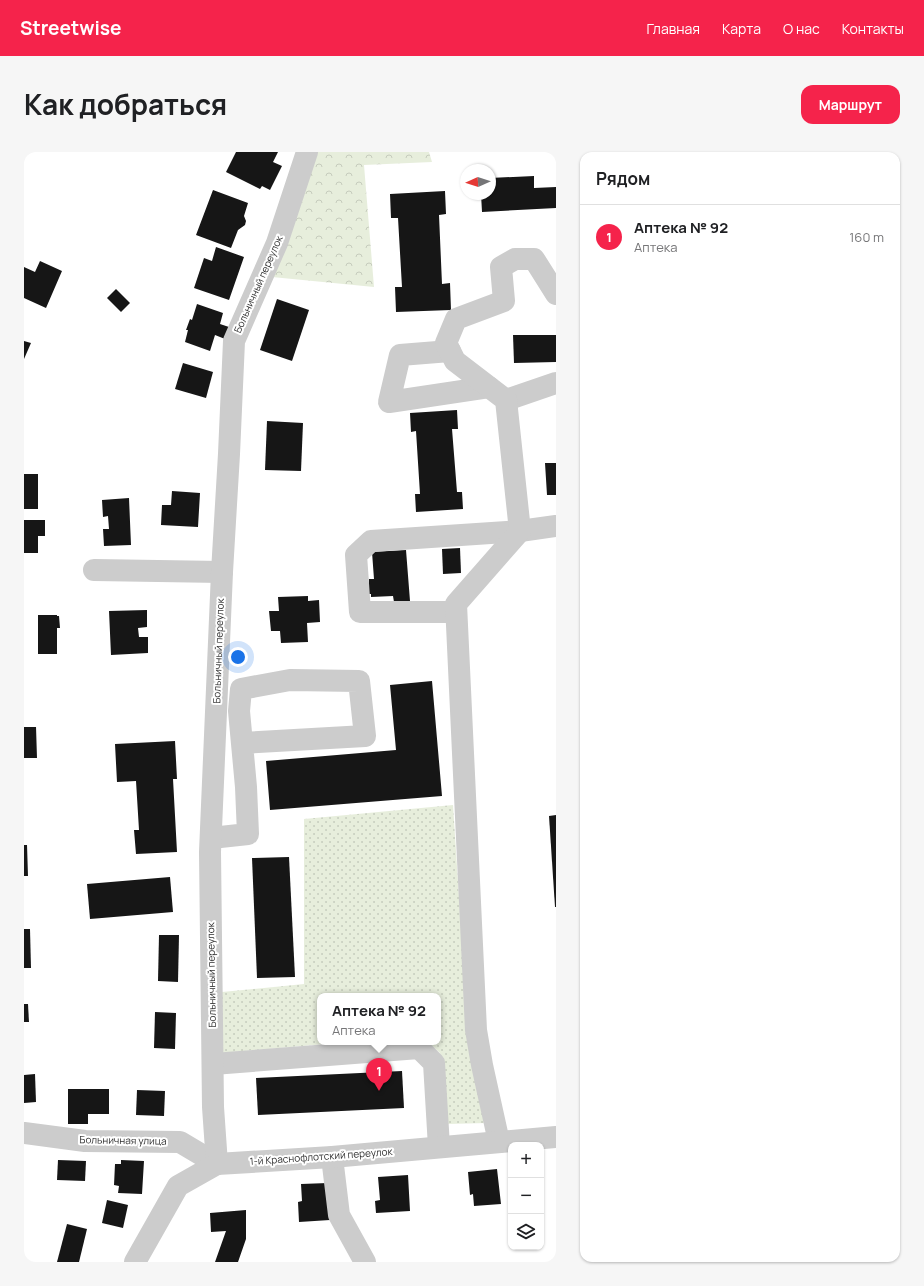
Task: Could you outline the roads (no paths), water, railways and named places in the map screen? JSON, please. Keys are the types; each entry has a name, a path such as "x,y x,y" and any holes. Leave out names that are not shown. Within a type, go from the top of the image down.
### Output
{"street":[{"name":"Больничный переулок","path":"217,1164 213,1107 210,838 234,341 278,243 307,152"},
{"path":"499,1142 476,1030 456,604 520,531 506,400 455,361 446,343 456,320 504,301 501,267 515,259 534,259 556,294"},
{"path":"450,351 400,355 389,402 488,387"},
{"path":"506,400 556,383"},
{"path":"456,612 360,612 356,555 371,541 520,531 556,526"},
{"path":"94,570 222,572"},
{"path":"210,838 248,834 239,711 241,689 290,680 359,681 365,736 242,743"},
{"path":"213,1064 418,1048 434,1063 439,1147"},
{"name":"Больничная улица","path":"24,1133 85,1140 180,1142 217,1164"},
{"name":"1-й Краснофлотский переулок","path":"135,1262 178,1186 217,1164 556,1137"},
{"path":"332,1156 340,1215 365,1262"}],"place":[{"name":"Аптека № 92","path":"379,1091"}]}
